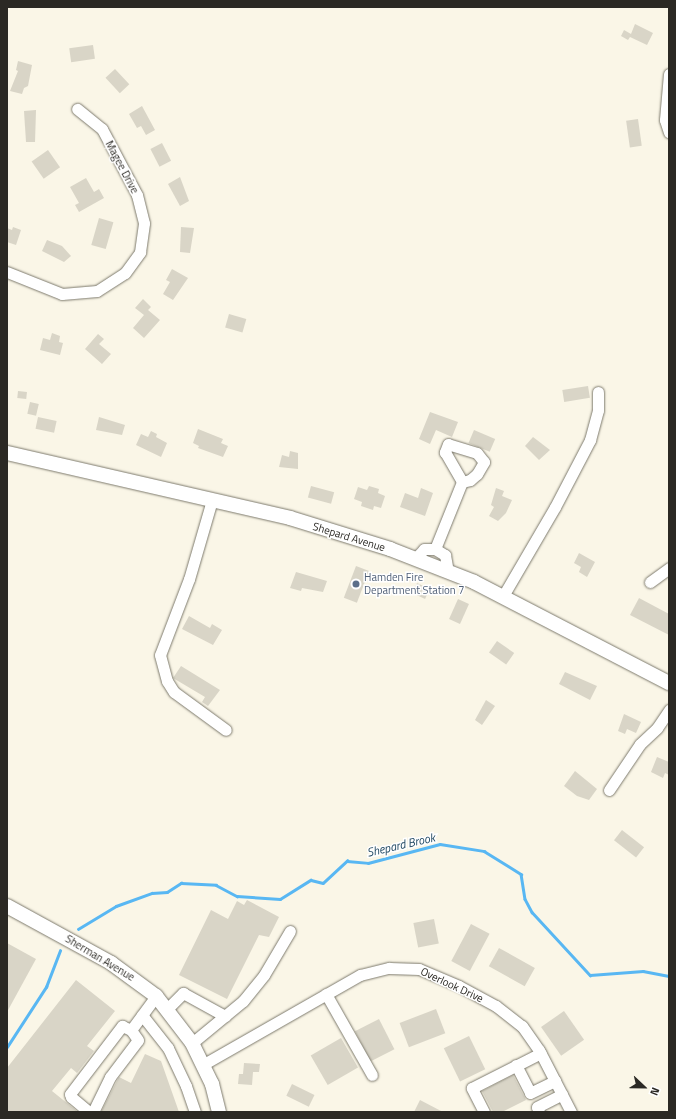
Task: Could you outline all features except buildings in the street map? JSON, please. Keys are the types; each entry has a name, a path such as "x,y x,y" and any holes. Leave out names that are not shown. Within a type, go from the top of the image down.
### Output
{"main road":[{"name":"Shepard Avenue","path":"7,453 290,518 415,559 503,596 669,683"},
{"name":"Sherman Avenue","path":"7,906 111,963 156,996 192,1043 204,1064 219,1112"}],"street":[{"path":"669,74 665,120 669,132"},
{"name":"Magee Drive","path":"7,272 62,294 97,291 125,273 140,252 144,224 137,195 102,129 77,109"},
{"path":"503,596 551,513 590,440 598,410 598,392"},
{"path":"435,549 462,482"},
{"path":"212,500 189,579 160,655 167,681 174,692 226,730"},
{"path":"415,559 424,549 435,549 445,555 448,572"},
{"path":"650,582 669,568"},
{"path":"609,790 640,744 657,728 669,710"},
{"path":"192,1043 243,1001 264,975 290,931"},
{"name":"Overlook Drive","path":"204,1064 360,975 389,968 419,969 459,986 496,1006 522,1026 541,1053 571,1112"},
{"path":"167,1009 183,993 225,1016"},
{"path":"326,994 372,1074"},
{"path":"131,1030 156,996"},
{"path":"142,1015 168,1048 186,1086 195,1112"},
{"path":"89,1112 70,1097 70,1094 122,1026 131,1030 138,1040 110,1078 94,1112"},
{"path":"484,1112 472,1088 541,1053"},
{"path":"516,1066 530,1093 556,1081"},
{"path":"535,1110 562,1094"}],"waterway":[{"name":"Shepard Brook","path":"78,929 116,906 152,893 167,892 181,883 216,885 237,896 280,899 311,880 323,883 347,861 368,863 440,844 484,851 521,874 525,899 532,912 590,975 643,971 669,976"},
{"name":"Shepard Brook","path":"7,1047 46,987 60,951"}],"place":[{"name":"Hamden Fire Department Station 7","path":"356,584"}]}
